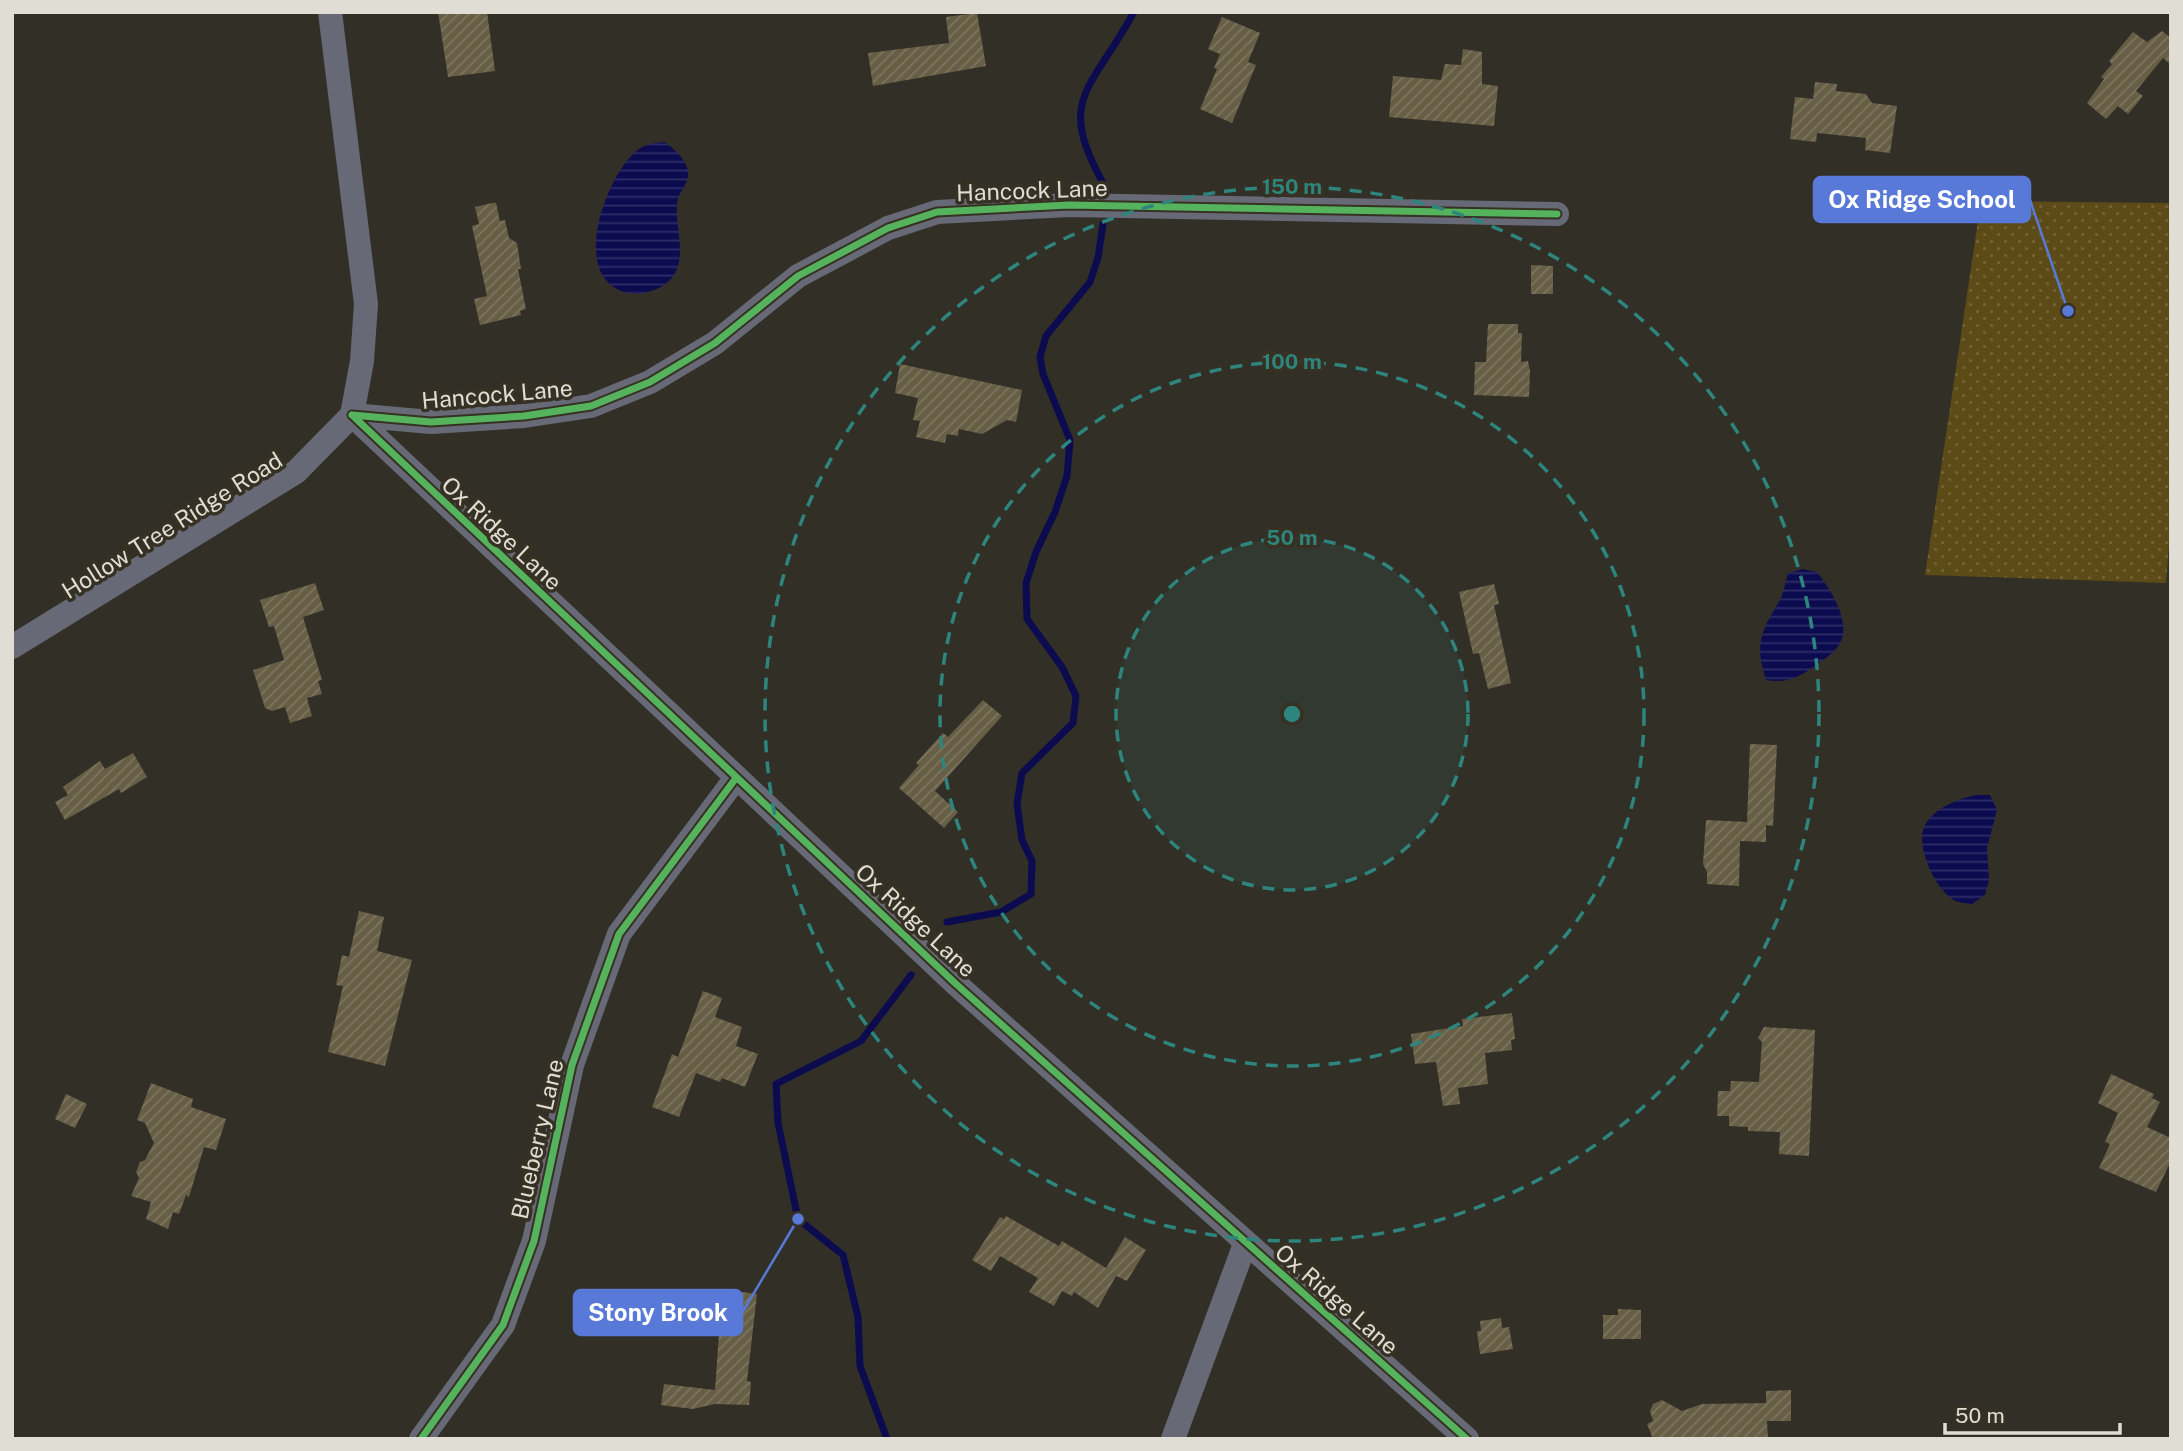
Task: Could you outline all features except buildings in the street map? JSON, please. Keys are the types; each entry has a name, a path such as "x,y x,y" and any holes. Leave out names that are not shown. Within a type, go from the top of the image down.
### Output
{"street":[{"path":"330,12 366,304 362,361 352,415"},
{"name":"Hancock Lane","path":"352,415 431,422 524,415 591,406 650,382 715,343 798,276 888,228 937,212 1069,205 1557,214"},
{"name":"Hollow Tree Ridge Road","path":"12,647 296,472 352,415"},
{"name":"Ox Ridge Lane","path":"352,415 956,984 1467,1439"},
{"name":"Blueberry Lane","path":"421,1439 503,1325 534,1241 572,1065 619,934 736,778"},
{"path":"1173,1439 1245,1244"}],"shaded area":[{"path":"665,142 682,158 688,171 677,205 679,261 676,272 659,288 644,293 628,293 610,284 600,269 596,249 598,227 613,183 624,165 642,147"},
{"path":"1981,201 2171,203 2171,517 2166,583 1925,575"},
{"path":"1803,569 1817,572 1835,600 1843,622 1840,642 1829,656 1801,675 1779,681 1766,680 1760,649 1763,632 1781,598 1788,573"},
{"path":"1975,795 1990,795 1997,810 1987,848 1989,880 1985,895 1972,904 1956,901 1941,888 1929,867 1922,834 1925,825 1941,809"}],"waterway":[{"path":"1107,190 1091,159 1083,135 1081,115 1084,97 1092,80 1134,12"},
{"path":"947,922 1001,912 1031,894 1032,861 1022,840 1017,804 1022,773 1073,723 1076,696 1062,667 1027,619 1026,583 1067,476 1070,440 1043,374 1040,357 1046,336 1090,282 1098,258 1103,224"},
{"path":"887,1439 860,1366 858,1317 843,1255 798,1219 778,1123 776,1084 861,1041 911,975"}],"cycle path":[{"path":"352,415 431,422 524,416 591,406 650,382 715,343 798,276 888,228 937,212 1069,205 1557,214"},
{"path":"352,415 956,984 1467,1439"},
{"path":"421,1439 503,1325 534,1241 572,1065 619,934 736,778"}],"place":[{"name":"Ox Ridge School","path":"2068,311"},
{"name":"Stony Brook","path":"798,1219"}]}
